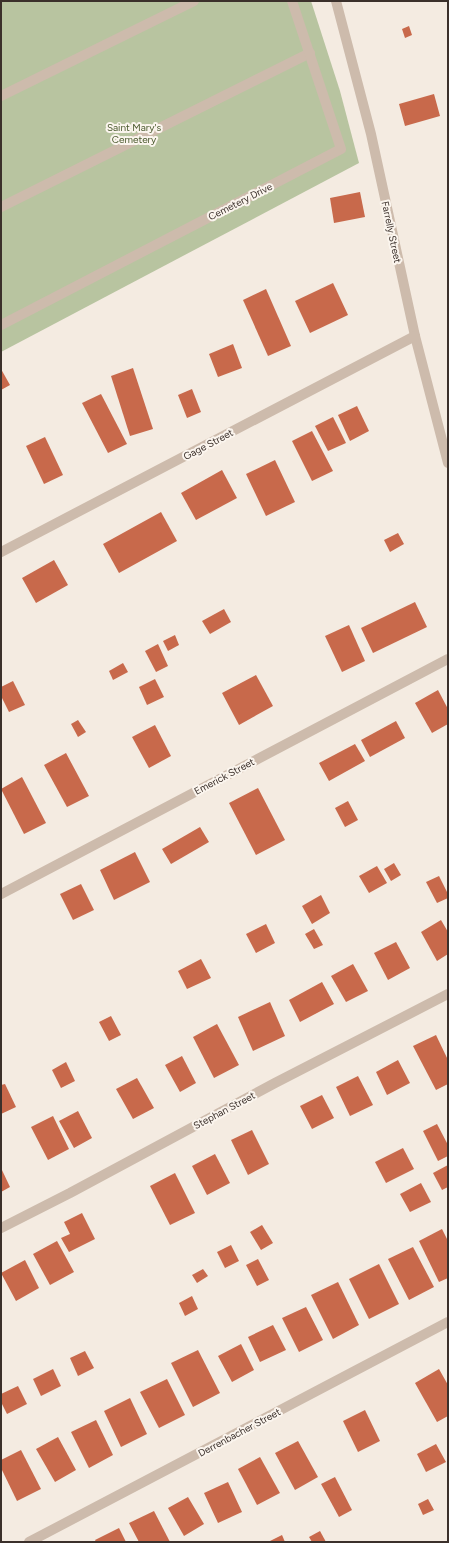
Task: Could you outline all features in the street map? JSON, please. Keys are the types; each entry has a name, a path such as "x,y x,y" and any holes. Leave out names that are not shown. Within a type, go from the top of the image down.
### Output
{"street":[{"path":"1,96 194,1"},
{"name":"Cemetery Drive","path":"1,324 341,149 292,1"},
{"name":"Farrelly Street","path":"336,1 371,134 415,336 448,463"},
{"path":"1,207 310,53"},
{"name":"Gage Street","path":"1,552 415,336"},
{"name":"Emerick Street","path":"1,894 448,659"},
{"name":"Stephan Street","path":"1,1228 70,1193 275,1083 448,994"},
{"name":"Derrenbacher Street","path":"29,1542 448,1322"}],"green space":[{"name":"Saint Mary's Cemetery","path":"1,1 311,1 340,91 359,163 1,352"}],"building":[{"path":"409,26 412,35 405,38 402,29"},
{"path":"434,94 440,116 405,126 399,104"},
{"path":"360,192 365,217 334,223 330,198"},
{"path":"333,283 348,315 310,333 295,301"},
{"path":"266,289 291,346 268,356 243,300"},
{"path":"233,344 242,368 218,377 209,354"},
{"path":"133,368 153,429 130,436 111,376"},
{"path":"1,369 10,385 1,390"},
{"path":"192,389 201,412 187,418 178,395"},
{"path":"101,394 127,444 108,453 82,403"},
{"path":"357,406 369,431 350,441 338,415"},
{"path":"333,417 346,443 328,451 315,426"},
{"path":"312,431 333,471 312,481 292,441"},
{"path":"45,437 63,475 44,484 26,446"},
{"path":"275,460 295,502 266,516 246,474"},
{"path":"222,470 237,498 196,520 181,493"},
{"path":"161,512 177,541 119,573 103,544"},
{"path":"398,533 404,544 390,552 384,540"},
{"path":"54,560 68,585 36,603 22,578"},
{"path":"415,602 427,627 373,653 361,628"},
{"path":"224,609 231,622 210,634 202,621"},
{"path":"349,625 365,661 342,672 325,636"},
{"path":"175,635 179,645 168,651 163,641"},
{"path":"158,644 168,666 156,672 145,651"},
{"path":"123,663 128,672 113,680 109,671"},
{"path":"256,675 273,706 239,725 222,693"},
{"path":"155,679 164,697 147,705 139,687"},
{"path":"13,681 25,705 9,712 1,696 1,687"},
{"path":"438,690 448,709 448,724 432,733 415,703"},
{"path":"78,720 86,732 78,737 71,724"},
{"path":"396,721 405,738 370,757 361,740"},
{"path":"155,725 171,756 149,768 132,737"},
{"path":"355,744 365,761 329,781 319,763"},
{"path":"66,753 89,796 67,807 44,765"},
{"path":"22,777 46,823 24,834 1,789"},
{"path":"258,788 285,840 256,855 229,803"},
{"path":"348,801 358,820 345,827 335,808"},
{"path":"200,827 209,842 171,864 162,849"},
{"path":"135,852 150,882 114,900 100,870"},
{"path":"394,863 401,875 391,881 384,869"},
{"path":"377,866 387,883 369,893 359,876"},
{"path":"439,876 448,894 448,898 437,903 426,882"},
{"path":"81,884 94,910 73,920 60,894"},
{"path":"321,895 330,913 312,924 302,906"},
{"path":"441,920 448,932 448,954 437,961 421,932"},
{"path":"266,924 275,943 256,953 246,934"},
{"path":"314,929 323,945 314,949 305,934"},
{"path":"396,942 410,968 388,980 374,953"},
{"path":"201,959 211,978 187,989 178,971"},
{"path":"353,964 368,991 346,1002 331,976"},
{"path":"322,982 334,1004 300,1022 289,1000"},
{"path":"270,1002 285,1036 253,1051 238,1017"},
{"path":"111,1016 121,1035 109,1041 99,1022"},
{"path":"217,1024 239,1065 214,1078 193,1037"},
{"path":"436,1035 448,1060 448,1084 436,1090 413,1046"},
{"path":"182,1056 196,1083 180,1092 165,1065"},
{"path":"398,1060 410,1083 387,1095 376,1072"},
{"path":"66,1062 75,1081 61,1088 52,1070"},
{"path":"358,1076 373,1105 350,1116 336,1087"},
{"path":"137,1078 154,1108 133,1119 116,1089"},
{"path":"5,1084 16,1107 1,1114 1,1085"},
{"path":"322,1095 334,1118 312,1129 300,1106"},
{"path":"78,1111 92,1138 74,1148 59,1121"},
{"path":"53,1116 69,1149 48,1160 31,1127"},
{"path":"437,1124 448,1145 448,1156 438,1161 423,1131"},
{"path":"252,1130 269,1164 248,1175 231,1140"},
{"path":"403,1148 414,1169 386,1183 375,1162"},
{"path":"215,1154 230,1183 207,1195 192,1166"},
{"path":"448,1165 448,1187 442,1190 433,1173"},
{"path":"1,1168 10,1187 1,1192"},
{"path":"175,1173 195,1213 170,1225 150,1186"},
{"path":"421,1183 431,1202 410,1212 400,1194"},
{"path":"82,1213 95,1239 69,1252 61,1238 70,1234 64,1222"},
{"path":"262,1225 273,1243 261,1250 250,1232"},
{"path":"442,1229 448,1241 448,1278 439,1282 419,1241"},
{"path":"57,1241 74,1272 50,1285 33,1254"},
{"path":"231,1245 239,1261 225,1268 217,1252"},
{"path":"413,1247 434,1287 409,1300 388,1259"},
{"path":"258,1259 269,1280 257,1286 246,1265"},
{"path":"25,1260 39,1288 16,1301 1,1273"},
{"path":"379,1264 399,1304 369,1319 349,1279"},
{"path":"203,1269 208,1276 197,1283 192,1275"},
{"path":"338,1282 359,1325 333,1339 311,1295"},
{"path":"192,1296 198,1309 185,1316 179,1303"},
{"path":"306,1307 323,1340 299,1352 282,1318"},
{"path":"273,1325 286,1350 260,1362 248,1337"},
{"path":"241,1344 254,1370 232,1382 218,1356"},
{"path":"198,1350 220,1393 193,1407 171,1363"},
{"path":"85,1351 94,1368 78,1376 70,1358"},
{"path":"53,1369 61,1386 41,1396 33,1379"},
{"path":"439,1369 448,1385 448,1416 437,1422 415,1383"},
{"path":"167,1379 185,1415 159,1428 140,1392"},
{"path":"18,1386 27,1404 7,1414 1,1402 1,1394"},
{"path":"130,1398 147,1434 121,1447 104,1411"},
{"path":"365,1410 380,1441 358,1452 343,1421"},
{"path":"96,1420 113,1455 89,1468 71,1432"},
{"path":"58,1437 76,1470 55,1482 36,1449"},
{"path":"298,1441 318,1477 295,1490 275,1453"},
{"path":"436,1444 446,1462 426,1472 417,1454"},
{"path":"21,1450 41,1489 17,1501 1,1468 1,1460"},
{"path":"260,1457 280,1493 257,1505 238,1469"},
{"path":"335,1477 352,1510 339,1517 321,1484"},
{"path":"228,1482 242,1512 218,1523 204,1493"},
{"path":"188,1497 204,1524 184,1536 168,1508"},
{"path":"428,1499 434,1510 423,1515 418,1504"},
{"path":"154,1511 170,1542 139,1542 129,1523"},
{"path":"119,1528 126,1542 96,1542 95,1540"},
{"path":"320,1531 326,1542 312,1542 309,1537"},
{"path":"282,1535 285,1542 268,1542"}]}
